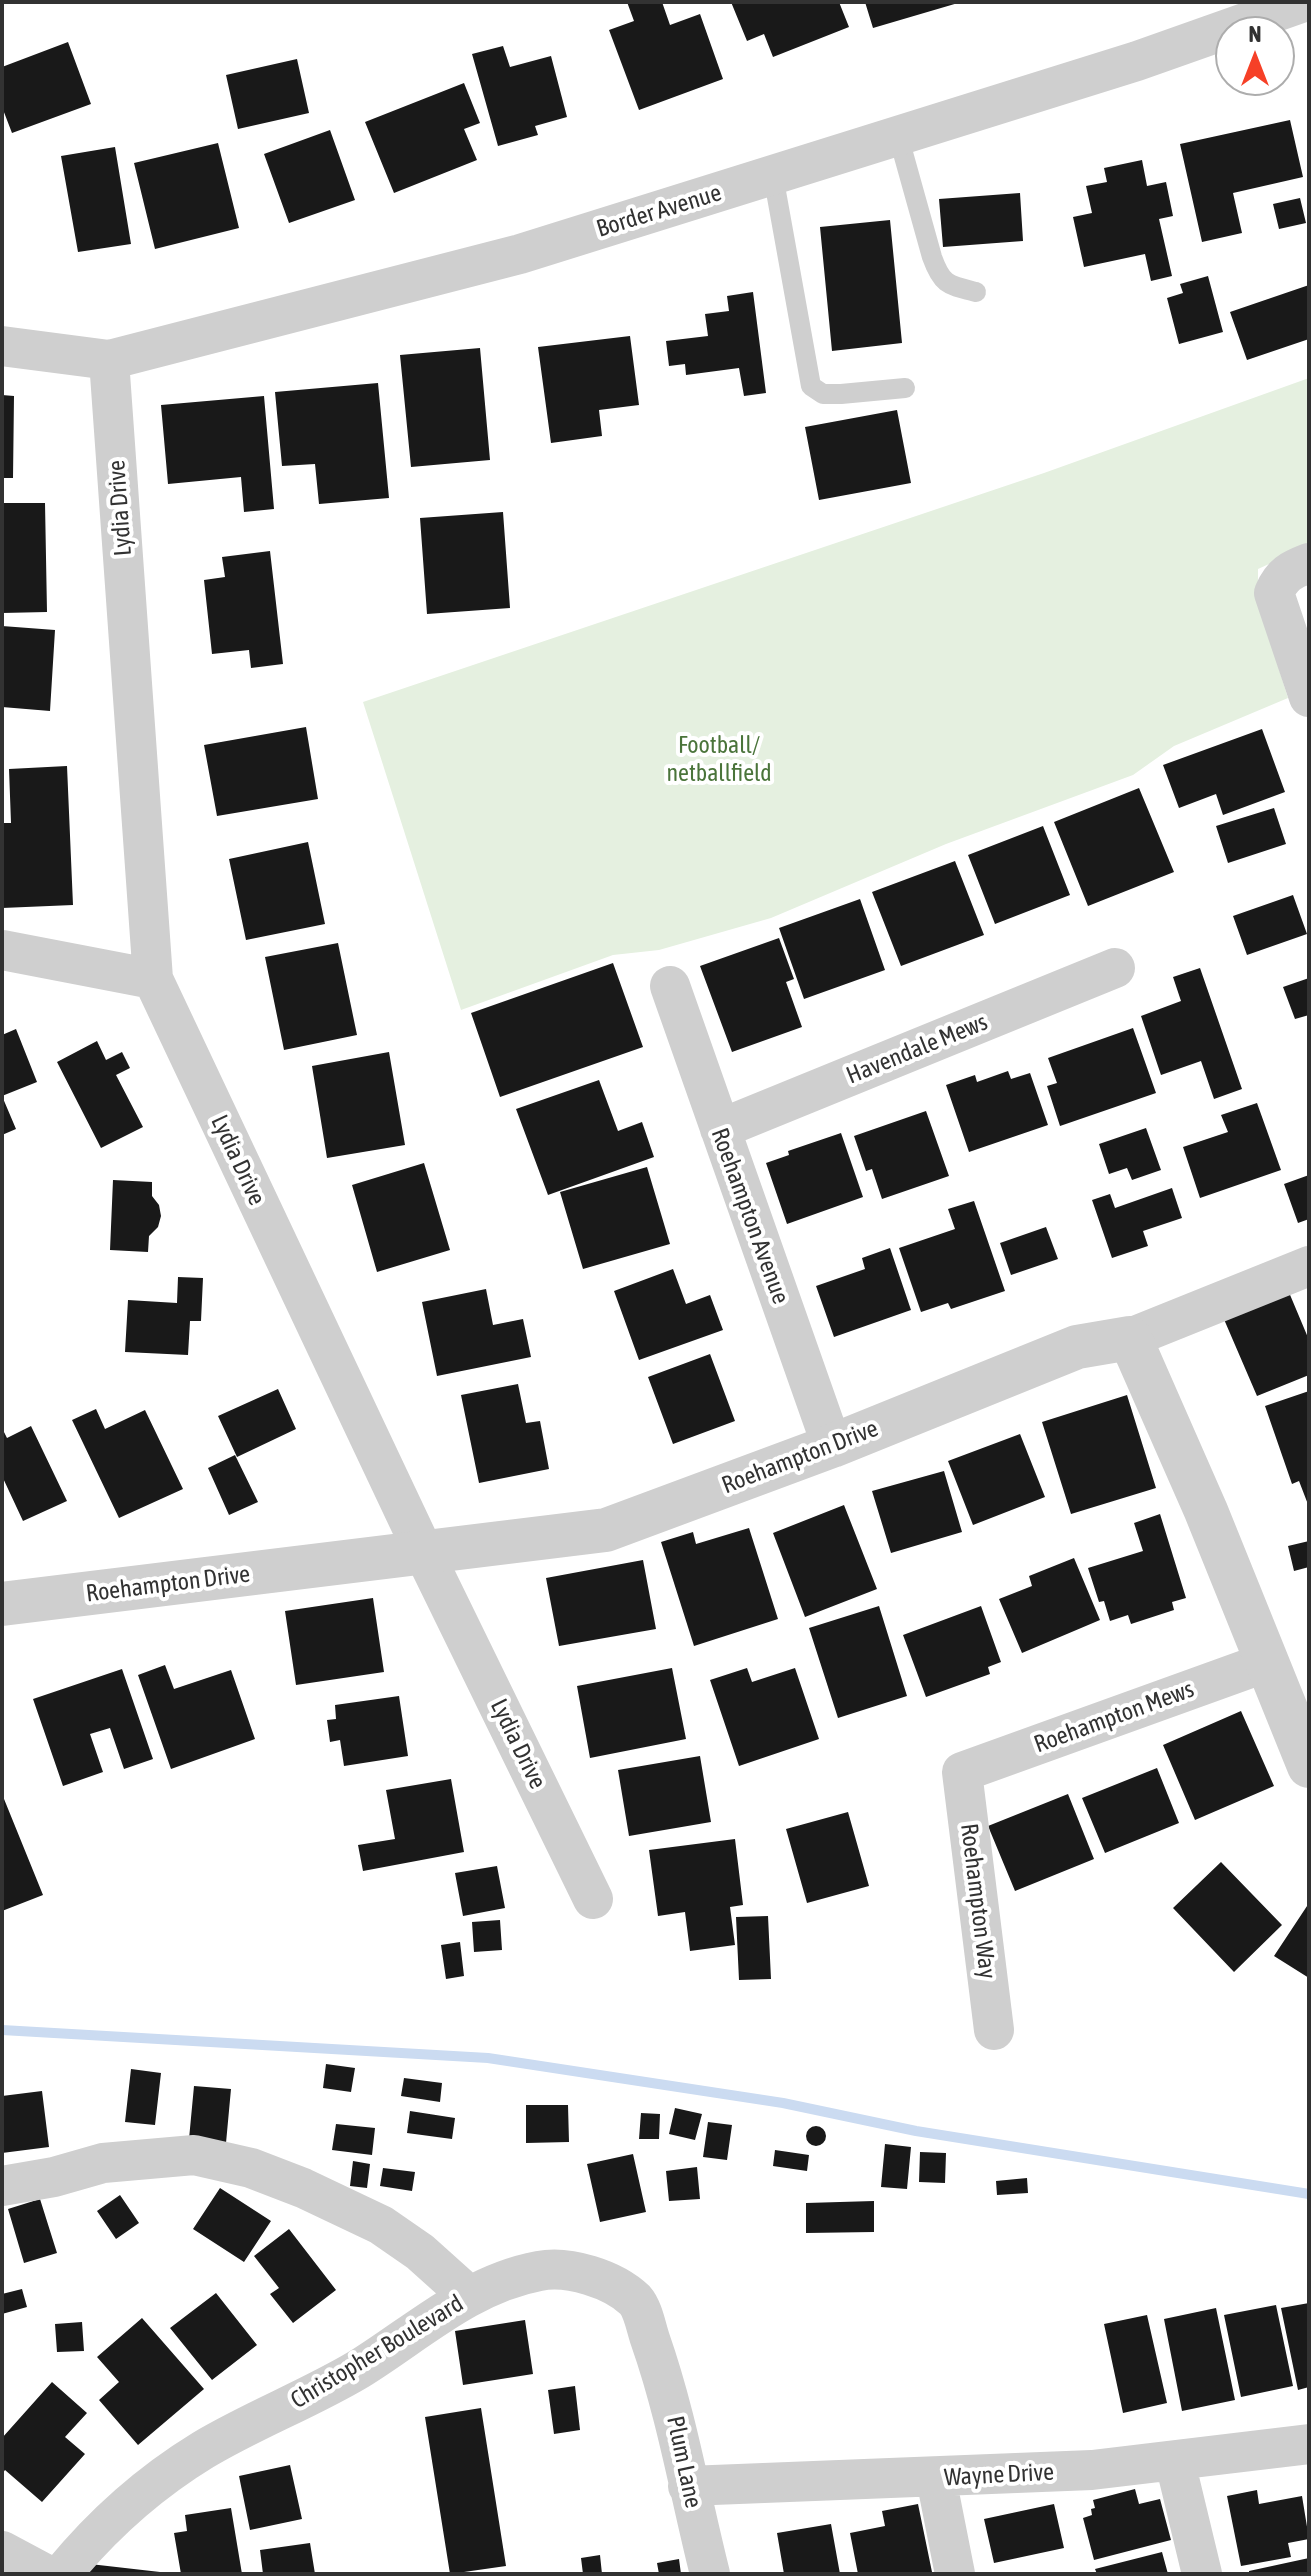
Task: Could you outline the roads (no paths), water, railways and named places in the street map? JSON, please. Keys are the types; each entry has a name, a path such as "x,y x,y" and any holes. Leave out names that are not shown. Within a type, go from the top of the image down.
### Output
{"street":[{"name":"Border Avenue","path":"2,346 109,360 520,254 1137,61 1304,2"},
{"name":"Lydia Drive","path":"109,360 153,979 424,1553 593,1899"},
{"path":"1309,563 1280,578 1274,593 1309,697"},
{"path":"2,950 153,979"},
{"name":"Havendale Mews","path":"720,1129 1115,968"},
{"name":"Roehampton Avenue","path":"670,986 832,1446"},
{"path":"1309,1266 1130,1338 1206,1511 1309,1766"},
{"name":"Roehampton Drive","path":"2,1604 606,1530 832,1446 1077,1347 1130,1338"},
{"name":"Roehampton Mews","path":"962,1772 1267,1662"},
{"name":"Roehampton Way","path":"962,1772 994,2030"},
{"path":"2,2186 54,2177 103,2163 194,2155 251,2168 303,2188 381,2225 420,2252 469,2296"},
{"name":"Christopher Boulevard","path":"62,2574 92,2538 142,2493 203,2450 358,2369 469,2296 512,2278 542,2270 571,2272 621,2289 638,2302 654,2351"},
{"name":"Plum Lane","path":"654,2351 673,2409 710,2574"},
{"name":"Wayne Drive","path":"688,2486 1092,2470 1309,2444"},
{"path":"1175,2462 1202,2574"},
{"path":"936,2478 955,2574"},
{"path":"2,2551 45,2574"}],"lane":[{"path":"898,135 939,276 945,283 976,292"},
{"path":"773,175 811,386 823,394 905,388"}],"waterway":[{"path":"2,2030 488,2058 783,2103 916,2131 1309,2194"}],"park label":[{"name":"Football/ netballfield","path":"719,759"}]}
